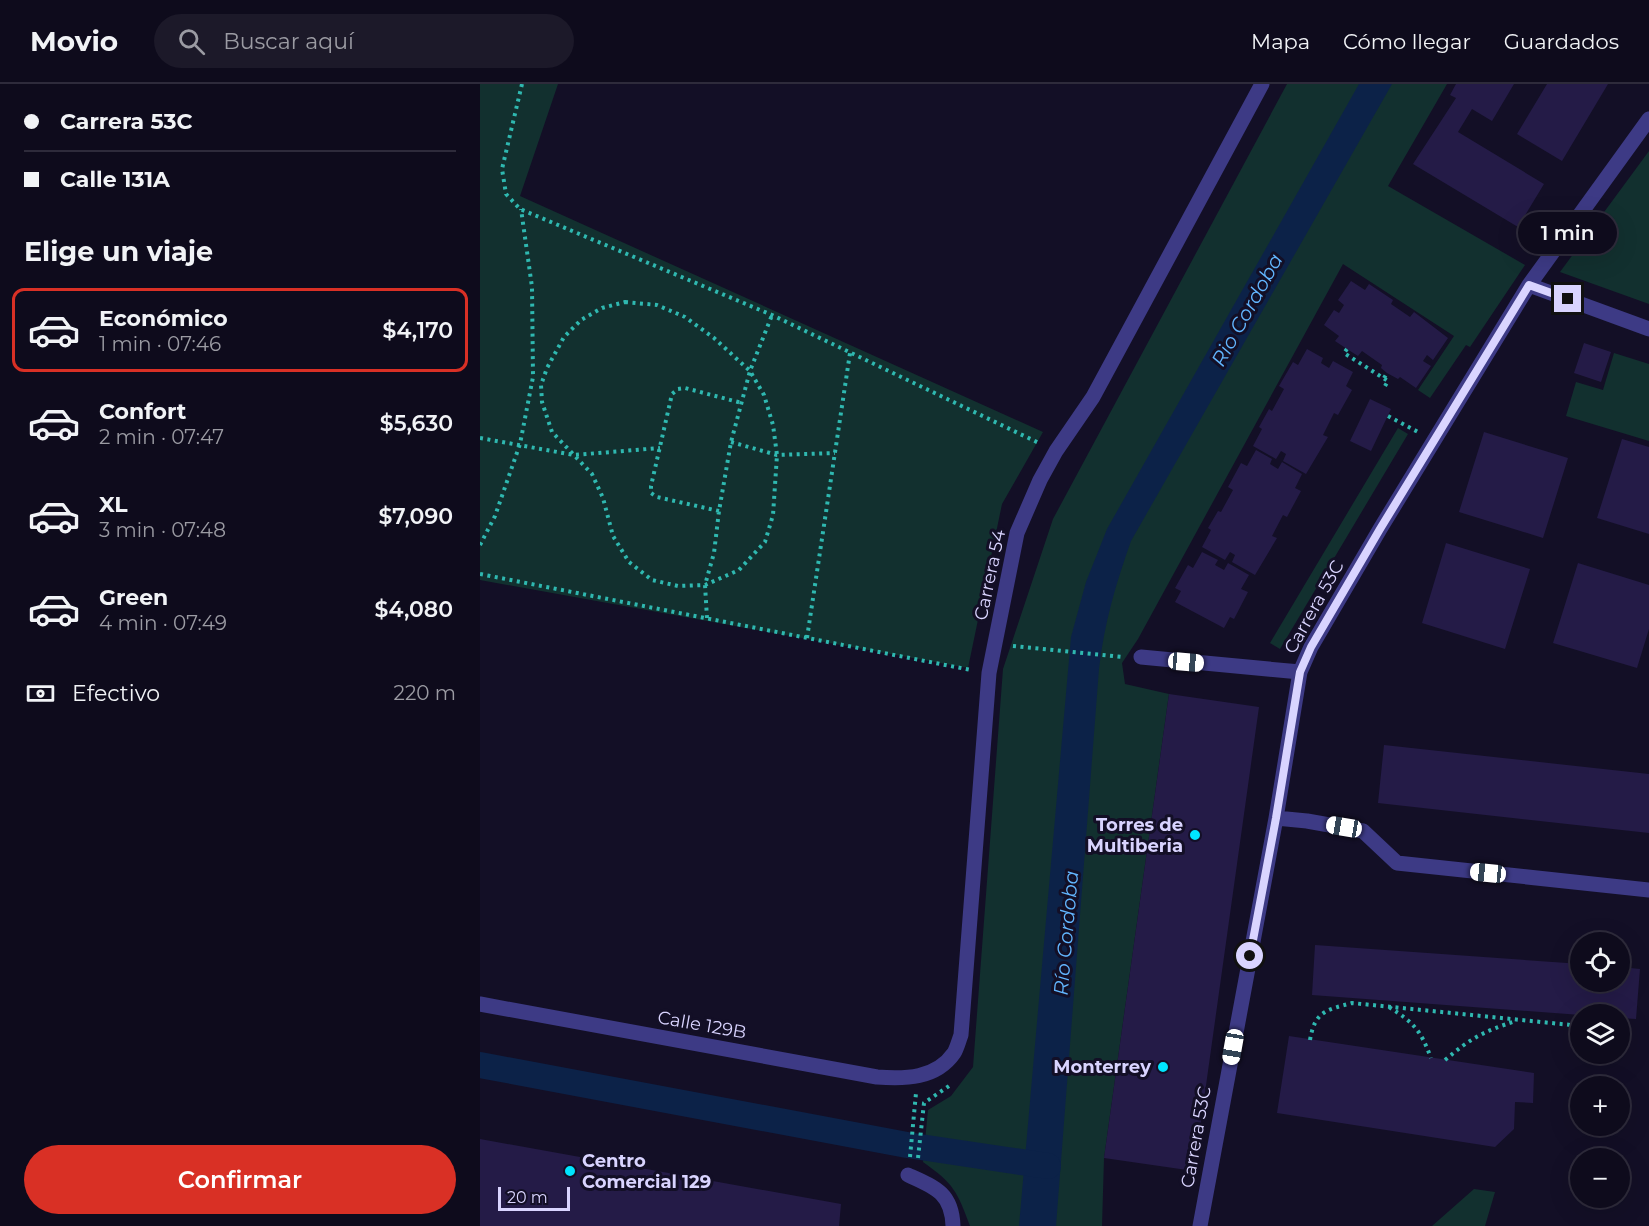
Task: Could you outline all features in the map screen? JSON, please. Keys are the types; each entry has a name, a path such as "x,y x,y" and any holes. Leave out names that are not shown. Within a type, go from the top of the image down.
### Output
{"street":[{"name":"Carrera 54","path":"918,1077 941,1066 955,1052 961,1035 989,673 1017,533 1040,480 1056,451 1093,397 1262,84"},
{"name":"Carrera 53C","path":"1200,1226 1276,818 1300,672 1323,627 1529,285 1649,119"},
{"path":"1529,285 1649,329"},
{"path":"1141,657 1300,672"},
{"path":"1276,818 1363,831 1397,862 1649,891"},
{"name":"Calle 129B","path":"480,1004 877,1077 900,1079 918,1077"},
{"path":"909,1167 944,1194 951,1206 953,1226"}],"path":[{"path":"522,84 502,169 506,194 520,208 772,315 1056,451"},
{"path":"480,545 495,516 520,444 534,377 532,287 520,208"},
{"path":"625,302 657,305 685,317 714,338 750,371 764,395 777,456 773,515 765,542 739,570 705,585 678,586 652,580 629,562 613,536 603,498 592,474 552,432 542,402 541,385 547,368 564,337 581,320 602,308 625,302"},
{"path":"707,618 705,585 714,553 731,442 750,371 772,315"},
{"path":"1347,349 1344,353 1388,381 1385,386"},
{"path":"807,638 850,352"},
{"path":"1384,378 1388,373"},
{"path":"534,377 541,385"},
{"path":"719,512 657,497 651,493 660,448 672,394 678,389 685,388 742,403"},
{"path":"1388,416 1434,441"},
{"path":"480,438 574,456 660,448"},
{"path":"731,442 777,456 835,453"},
{"path":"480,574 989,673"},
{"path":"995,644 1117,656"},
{"path":"1310,1040 1313,1023 1328,1009 1352,1003 1570,1025"},
{"path":"1388,1006 1411,1021 1424,1038 1431,1058"},
{"path":"1445,1060 1467,1041 1490,1029 1520,1020"},
{"path":"918,1160 924,1103 949,1086 954,1079"},
{"path":"909,1167 915,1107"}],"green space":[{"path":"480,84 558,84 520,196 1043,432 1002,504 968,668 480,580"},
{"path":"1287,84 1447,84 1388,186 1525,265 1470,347 1466,345 1430,398 1418,390 1454,336 1343,264 1138,639 1122,663 1125,684 1169,694 1104,1158 1102,1226 970,1226 962,1204 953,1189 942,1176 923,1162 928,1110 951,1096 973,1067 1003,669 1053,519"},
{"path":"1649,151 1649,304 1560,272"},
{"path":"1614,353 1649,364 1649,441 1566,416 1576,382 1603,390"},
{"path":"1398,428 1408,434 1280,649 1270,643"},
{"path":"1474,1189 1495,1192 1485,1226 1432,1226"}],"water":[{"path":"1359,84 1392,84 1131,541 1116,588 1107,620 1099,669 1056,1226 1019,1226 1071,637 1086,582 1107,529"}],"building":[{"path":"1456,84 1514,84 1492,121 1472,109 1458,132 1544,184 1518,227 1413,164 1456,98 1450,95"},
{"path":"1547,84 1608,84 1562,161 1517,134"},
{"path":"1351,281 1365,290 1369,284 1393,300 1391,304 1410,317 1414,312 1448,338 1433,360 1427,355 1423,361 1431,366 1416,388 1400,377 1398,379 1387,373 1381,368 1382,365 1362,351 1358,356 1335,341 1339,336 1324,325 1334,310 1339,313 1344,305 1338,300"},
{"path":"1584,343 1611,352 1601,382 1574,373"},
{"path":"1307,349 1323,358 1321,363 1329,368 1333,361 1353,372 1346,386 1352,390 1338,415 1334,413 1323,435 1328,437 1306,474 1283,461 1286,454 1281,451 1276,459 1253,446 1262,429 1259,427 1269,409 1272,411 1284,389 1279,386 1293,362 1298,365"},
{"path":"1370,399 1391,409 1371,451 1350,441"},
{"path":"1484,432 1568,458 1543,538 1459,512"},
{"path":"1622,439 1649,447 1649,534 1597,518"},
{"path":"1256,450 1272,459 1270,464 1278,469 1282,462 1302,474 1295,488 1301,491 1287,517 1283,515 1272,536 1277,538 1255,575 1232,562 1235,555 1230,552 1225,560 1202,547 1211,530 1208,528 1218,511 1221,512 1233,490 1228,487 1241,463 1247,466"},
{"path":"1446,543 1530,569 1505,649 1422,623"},
{"path":"1202,552 1218,560 1215,565 1224,570 1228,563 1249,575 1241,589 1248,592 1234,619 1230,617 1224,628 1175,602 1181,591 1175,588 1188,565 1193,568"},
{"path":"1578,563 1649,585 1649,629 1637,668 1553,643"},
{"path":"1169,694 1259,707 1194,1171 1104,1158"},
{"path":"1384,745 1649,774 1649,833 1378,803"},
{"path":"1315,945 1570,963 1570,992 1630,992 1630,968 1640,969 1636,1019 1630,1019 1630,1004 1570,1004 1570,1014 1312,995"},
{"path":"1289,1036 1534,1073 1533,1103 1515,1102 1514,1129 1495,1147 1277,1113"},
{"name":"Centro Comercial 129","path":"480,1139 841,1204 839,1226 480,1226"}],"waterway":[{"path":"480,1065 907,1145 1048,1166"}],"place":[{"name":"Torres de Multiberia","path":"1195,835"},
{"name":"Monterrey","path":"1163,1067"},
{"name":"Centro Comercial 129","path":"570,1171"}],"route":[{"path":"1250,956 1276,818 1294,700 1300,672 1311,647 1529,285 1568,299"}],"water label":[{"name":"Rio Cordoba","path":"1247,310"},
{"name":"Río Cordoba","path":"1066,933"}]}
